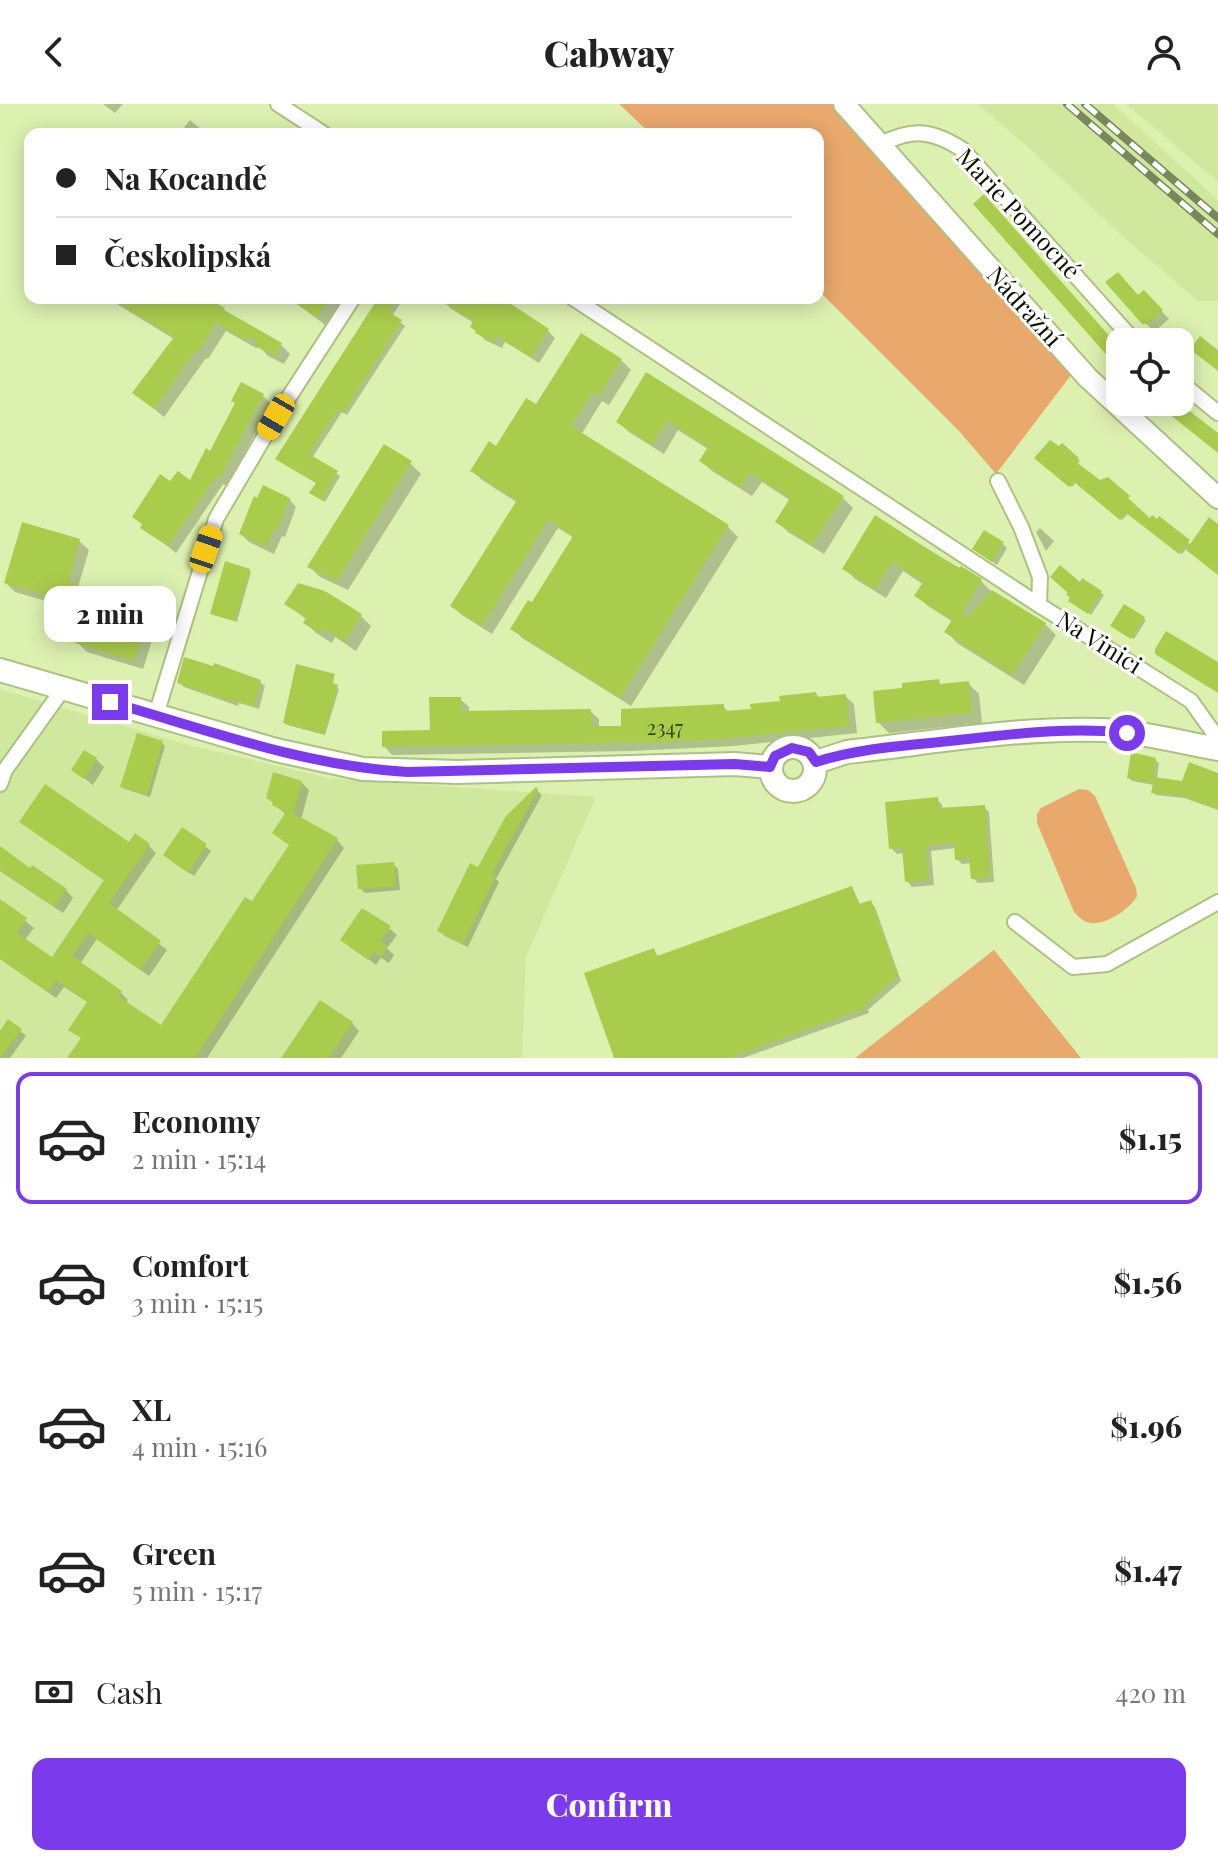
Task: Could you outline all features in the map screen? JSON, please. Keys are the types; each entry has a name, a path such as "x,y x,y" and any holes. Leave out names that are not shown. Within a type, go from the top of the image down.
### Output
{"main road":[{"name":"Nádražní","path":"844,104 1088,378 1218,498"},
{"path":"0,670 276,750 363,769 457,772 735,764 770,767"},
{"path":"816,762 847,752 1061,730 1106,730 1148,735 1218,749"},
{"path":"792,748 809,752 816,762 813,779 797,789 786,789 776,784 770,767 775,756 792,748"}],"street":[{"path":"278,104 315,128"},
{"name":"Marie Pomocné","path":"881,144 903,133 930,134 963,150 1122,328"},
{"path":"156,715 216,519 289,396 349,304"},
{"path":"582,304 1039,605"},
{"path":"1194,393 1218,413"},
{"name":"Na Vinici","path":"998,481 1021,527 1040,577 1039,605 1191,701 1218,739"},
{"path":"0,784 5,770 63,689"},
{"path":"1015,922 1073,967 1107,964 1218,902"}],"shaded area":[{"path":"619,104 832,104 1071,375 996,474 959,431 824,296 824,128 645,128"},
{"path":"977,104 1113,104 1218,200 1218,301 1198,301"},
{"path":"1126,104 1218,104 1218,182 1157,130"},
{"path":"0,689 181,743 328,778 596,797 526,957 522,1058 0,1058"},
{"path":"1079,789 1088,790 1095,796 1136,888 1137,896 1129,906 1110,919 1097,923 1086,922 1074,912 1037,823 1041,808"},
{"path":"994,950 1081,1058 855,1058"}],"building":[{"path":"984,194 1106,332 1106,354 973,204"},
{"path":"1118,272 1138,295 1144,290 1163,310 1148,324 1142,324 1105,282"},
{"path":"120,304 218,304 282,343 275,356 257,347 254,337 245,340 216,323 154,409 132,393 174,337"},
{"path":"296,304 325,304 317,317"},
{"path":"374,304 394,304 389,312 402,320 343,413 338,409 309,454 338,471 321,500 309,493 316,483 275,459"},
{"path":"446,304 511,304 549,329 531,357 497,336 493,342 475,333 470,327 473,321"},
{"path":"581,333 622,359 598,397 592,393 571,426 729,525 620,698 510,629 528,600 532,602 573,536 548,520 482,626 450,606 517,500 470,471 489,441 496,446 526,398 536,404"},
{"path":"1200,336 1218,350 1218,371 1194,352 1194,344"},
{"path":"646,372 844,496 812,545 775,522 790,498 750,473 740,487 699,461 708,447 667,421 652,445 616,422"},
{"path":"241,382 264,394 219,480 215,478 168,546 140,528 142,524 132,517 160,474 170,481 178,471 190,480 206,448 210,451 235,403 231,401"},
{"path":"1194,414 1218,433 1218,453 1172,416"},
{"path":"1050,440 1059,446 1062,443 1079,458 1076,462 1100,480 1108,477 1150,518 1152,515 1157,519 1159,516 1190,540 1179,554 1126,513 1120,520 1074,482 1069,487 1034,458"},
{"path":"384,444 412,461 337,581 307,567"},
{"path":"263,485 290,498 277,531 274,529 266,547 239,534 254,496 257,498"},
{"path":"875,515 940,557 982,579 962,613 967,617 992,590 1046,623 1012,675 944,632 952,620 914,596 923,582 892,562 875,589 842,569"},
{"path":"1209,517 1218,524 1218,575 1186,550"},
{"path":"22,522 80,539 68,582 151,607 134,661 75,643 86,607 4,583"},
{"path":"984,530 1004,542 992,562 972,549"},
{"path":"225,561 250,569 235,621 210,614"},
{"path":"1060,565 1080,582 1082,578 1102,591 1088,614 1068,601 1068,593 1050,577"},
{"path":"298,583 325,591 362,614 345,642 324,628 321,634 303,623 306,618 284,604"},
{"path":"1124,604 1145,617 1131,639 1110,626"},
{"path":"1166,631 1218,662 1218,693 1155,654"},
{"path":"184,657 213,666 214,663 261,680 254,706 177,683"},
{"path":"296,664 335,674 332,683 338,685 324,734 283,723"},
{"path":"939,679 940,684 969,681 972,713 876,723 873,691 902,688 902,683"},
{"path":"816,692 817,697 846,694 849,726 724,739 658,742 382,747 382,731 430,730 429,697 461,697 461,711 591,709 591,726 621,726 621,709 724,704 724,711 751,709 750,704 780,701 779,696"},
{"path":"137,733 163,741 147,795 120,787"},
{"path":"84,750 97,758 84,779 71,770"},
{"path":"1131,752 1156,758 1154,777 1182,781 1189,762 1218,773 1218,809 1179,795 1151,793 1153,783 1127,778"},
{"path":"273,772 302,781 293,813 338,838 195,1058 67,1058 81,1038 68,1030 87,1002 56,980 48,992 0,959 0,899 27,918 17,933 52,957 104,880 19,822 45,784 129,842 135,833 150,844 109,903 161,941 140,970 88,933 72,956 122,991 118,996 161,1025 245,897 252,901 289,845 272,833 286,812 266,798"},
{"path":"536,787 538,789 492,874 496,876 463,944 437,931 470,863 478,867 506,816"},
{"path":"938,797 939,808 985,805 990,877 971,879 969,858 955,860 954,843 926,846 929,880 905,882 902,848 889,849 885,802"},
{"path":"182,827 207,844 188,873 163,855"},
{"path":"0,846 67,889 54,907 0,870"},
{"path":"394,862 396,886 358,889 356,865"},
{"path":"852,886 859,904 871,900 898,976 865,1005 866,1008 728,1058 614,1058 584,973 654,948 657,956"},
{"path":"362,908 391,926 380,941 388,946 381,957 373,952 368,960 340,940"},
{"path":"320,1000 353,1022 329,1058 281,1058"},
{"path":"8,1019 22,1029 0,1058 0,1031"}],"railway":[{"path":"1067,104 1218,234"},
{"path":"1085,104 1218,218"}],"route":[{"path":"110,702 325,762 407,772 735,764 770,767 775,756 792,748 809,752 816,762 847,752 1022,733 1106,730 1127,733"}]}
